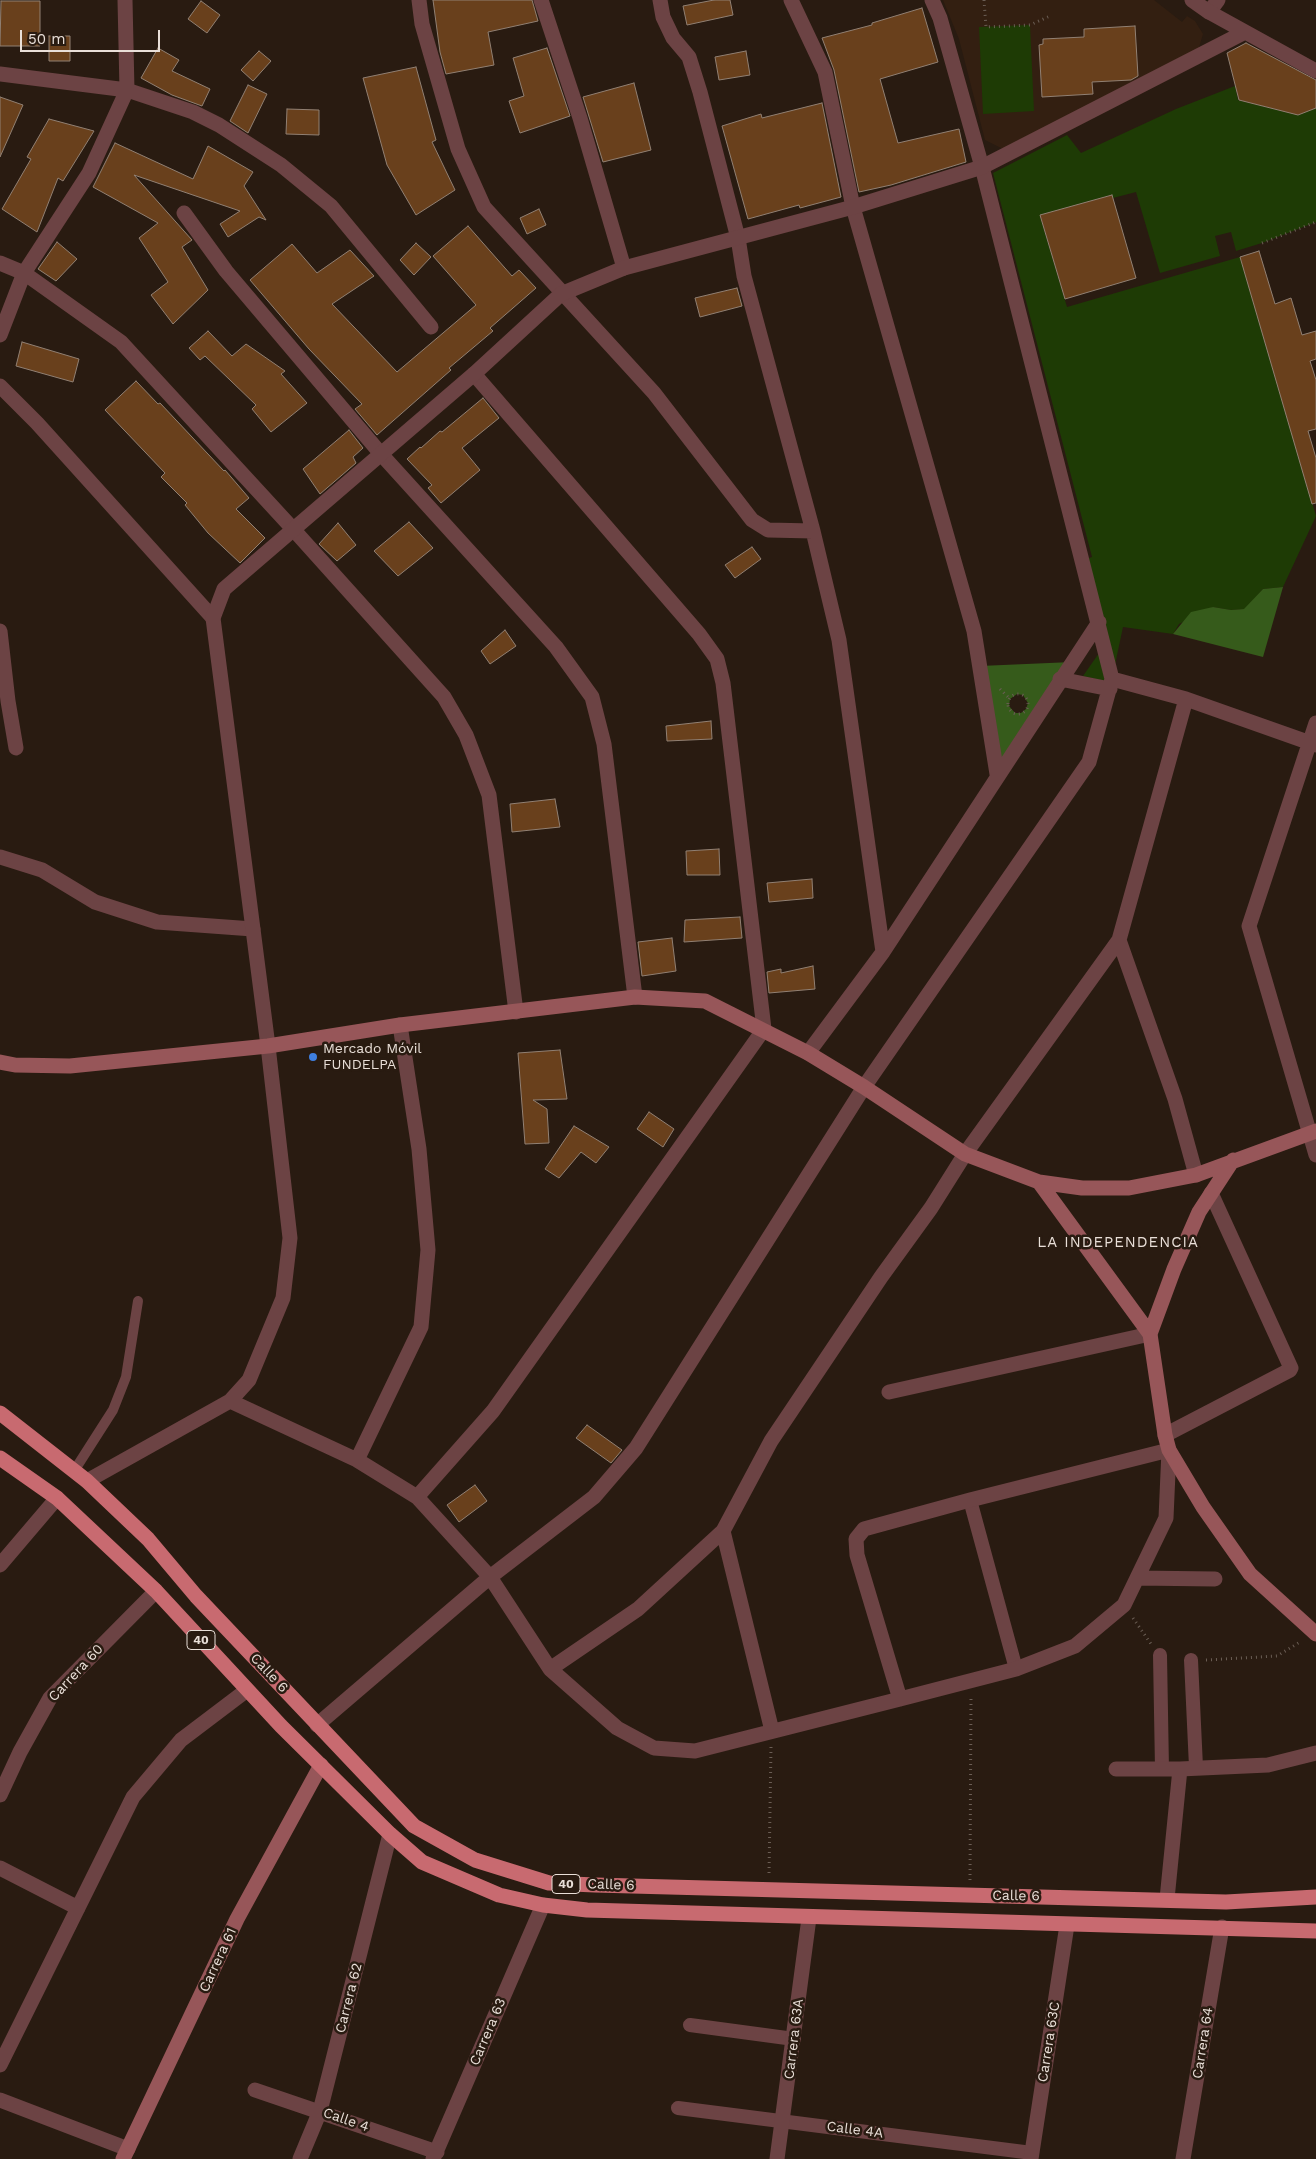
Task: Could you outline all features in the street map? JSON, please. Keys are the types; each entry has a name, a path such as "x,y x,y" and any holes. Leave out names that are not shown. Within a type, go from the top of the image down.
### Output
{"highway":[{"name":"Calle 6","path":"0,1413 87,1481 148,1540 196,1596 414,1826 475,1860 548,1882 1226,1902 1316,1897"},
{"name":"Calle 6","path":"0,1458 57,1498 156,1591 247,1690 390,1834 422,1862 499,1895 543,1905 587,1910 809,1918 1222,1927 1316,1931"}],"main road":[{"path":"0,1062 15,1065 70,1066 268,1046 400,1025 635,998 705,1001 764,1029 808,1053 864,1087 965,1154 1039,1182 1082,1188 1129,1188 1196,1175 1233,1160 1312,1133"},
{"path":"1150,1334 1174,1270 1199,1212 1233,1160"},
{"path":"1039,1182 1150,1334 1165,1435 1169,1450 1203,1507 1250,1574 1315,1631"},
{"name":"Carrera 61","path":"126,2154 237,1919 321,1765"}],"street":[{"path":"0,335 24,273 89,173 127,90 124,0"},
{"path":"419,0 422,24 458,149 484,207 561,294 654,393 752,520 768,530 813,531"},
{"path":"541,0 574,101 624,268"},
{"path":"660,0 663,17 673,38 689,57 700,92 738,238 744,276 813,531 839,640 883,952"},
{"path":"791,0 825,72 853,207 974,631 997,774"},
{"path":"317,1725 490,1577 594,1497 636,1448 864,1087 1089,762 1111,684 1099,622 982,167 940,18 932,0"},
{"path":"1192,0 1214,6 1245,32 1316,71"},
{"path":"87,1481 230,1401 249,1380 283,1298 290,1238 268,1046 213,618 224,589 474,374 561,294 624,268 853,207 982,167 1245,32"},
{"path":"0,74 127,90 193,112 219,125 281,165 332,206 431,327"},
{"path":"184,212 226,271 381,454 556,647 592,697 604,744 635,998"},
{"path":"0,263 24,273 121,342 444,697 466,735 489,795 516,1012"},
{"path":"417,1497 493,1411 764,1029 723,682 717,659 700,634 474,374"},
{"path":"0,386 37,423 213,618"},
{"path":"808,1053 883,952 997,774 1099,622"},
{"path":"0,631 4,702 16,748"},
{"path":"1060,679 1111,684 1186,700 1313,744"},
{"path":"550,1669 638,1609 723,1530 772,1441 881,1277 931,1208 965,1154 1119,940 1186,700"},
{"path":"1316,723 1313,744 1249,926 1312,1133 1316,1155"},
{"path":"0,857 42,870 95,902 157,922 253,929"},
{"path":"1119,940 1175,1099 1196,1175"},
{"path":"357,1460 421,1327 428,1250 419,1149 400,1025"},
{"path":"1165,1435 1291,1368 1212,1193"},
{"path":"889,1392 1150,1334"},
{"path":"230,1401 357,1460 417,1497 490,1577 550,1669 617,1728 654,1748 695,1750 772,1732 971,1681 1016,1669 1075,1646 1124,1605 1166,1518 1169,1450 864,1529 856,1539 857,1555 900,1699"},
{"path":"0,1565 57,1498"},
{"path":"970,1500 1016,1669"},
{"path":"723,1530 772,1732"},
{"path":"1137,1578 1215,1579"},
{"name":"Carrera 60","path":"0,1795 20,1752 50,1698 156,1591"},
{"path":"1160,1655 1162,1769"},
{"path":"1191,1660 1196,1767"},
{"path":"0,2065 134,1797 181,1740 247,1690"},
{"path":"1116,1769 1268,1766 1316,1753"},
{"path":"1167,1899 1180,1769"},
{"name":"Carrera 62","path":"300,2159 320,2111 390,1834"},
{"path":"0,1868 78,1908"},
{"name":"Carrera 63","path":"435,2155 543,1905"},
{"name":"Carrera 63A","path":"777,2159 809,1918"},
{"name":"Carrera 63C","path":"1032,2156 1067,1925"},
{"name":"Carrera 64","path":"1183,2159 1222,1927"},
{"path":"690,2026 794,2038"},
{"name":"Calle 4","path":"255,2090 320,2111 435,2155"},
{"path":"0,2100 126,2154"},
{"name":"Calle 4A","path":"678,2108 1032,2156"}],"lane":[{"path":"74,1471 113,1410 126,1377 138,1301"}],"path":[{"path":"984,0 986,27 1030,25 1050,16"},
{"path":"1262,243 1316,222"},
{"path":"1017,694 1023,695 1027,700 1028,706 1024,712 1015,712 1010,708 1010,699 1017,694"},
{"path":"1124,1605 1160,1655"},
{"path":"1191,1660 1277,1656 1315,1631"},
{"path":"970,1894 971,1681"},
{"path":"769,1889 772,1732"}],"shaded area":[{"path":"943,0 1154,0 1182,22 1187,16 1195,21 1203,34 1198,51 1003,149 985,140 959,39"}],"green space":[{"path":"1030,25 1034,111 983,114 979,27"},
{"path":"1235,86 1238,100 1298,115 1316,108 1316,222 1236,251 1231,232 1215,236 1220,256 1160,273 1136,192 1113,198 1111,195 1040,216 1067,307 1240,257 1316,516 1283,587 1263,589 1245,609 1231,610 1213,607 1179,624 1173,634 1123,627 1112,679 1083,560 1092,557 993,173 1067,135 1081,153 1176,109"},
{"path":"1283,587 1263,657 1173,634 1191,612 1213,607 1231,610 1244,609 1263,589"},
{"path":"1099,653 1105,681 1083,676"},
{"path":"1072,662 997,774 980,666","holes":["1017,694 1023,695 1028,703 1026,709 1021,713 1015,713 1009,706 1010,699"]}],"building":[{"path":"433,0 532,0 538,21 488,32 494,65 446,74 440,52"},
{"path":"714,0 730,0 733,15 687,25 683,6"},
{"path":"1,1 40,1 40,46 0,46"},
{"path":"201,1 220,15 207,33 188,19"},
{"path":"922,8 938,62 880,79 898,143 959,129 966,162 891,185 859,192 834,70 822,38 872,25 872,23"},
{"path":"1135,26 1138,76 1131,80 1092,82 1093,94 1042,97 1039,45 1043,44 1043,39 1084,37 1084,29"},
{"path":"49,36 70,36 70,61 49,61"},
{"path":"1246,43 1316,80 1316,108 1298,115 1239,100 1227,53"},
{"path":"158,48 179,60 172,71 210,89 202,106 172,95 141,78"},
{"path":"547,48 570,116 520,133 509,101 524,96 513,58"},
{"path":"259,51 271,61 253,81 241,70"},
{"path":"746,51 750,75 719,80 715,57"},
{"path":"416,67 436,140 432,142 455,190 416,215 387,165 363,78"},
{"path":"634,83 651,150 603,162 583,97"},
{"path":"248,85 267,94 248,133 230,121"},
{"path":"0,97 23,105 0,157"},
{"path":"822,103 841,197 800,208 799,205 748,219 722,126 761,114 762,118"},
{"path":"287,109 319,110 319,135 286,134"},
{"path":"49,119 94,131 63,181 58,178 37,232 2,209 31,159 27,157"},
{"path":"115,143 193,179 208,146 253,172 244,186 266,220 259,217 228,237 220,224 240,211 134,175 192,240 182,247 208,290 173,324 151,295 168,282 139,238 158,223 93,187"},
{"path":"1112,195 1136,278 1065,299 1040,215"},
{"path":"539,209 546,225 527,234 520,218"},
{"path":"468,226 512,276 519,270 536,288 490,328 493,331 449,368 451,370 377,435 355,409 362,404 309,349 250,280 292,244 317,273 350,250 374,276 332,304 397,372 476,305 433,256"},
{"path":"57,242 77,259 56,281 38,269"},
{"path":"416,243 431,257 414,275 400,260"},
{"path":"1259,251 1275,304 1291,298 1302,335 1316,331 1316,359 1310,361 1316,380 1316,429 1308,431 1316,458 1316,503 1312,504 1240,257"},
{"path":"737,288 742,306 700,317 695,298"},
{"path":"208,331 232,356 246,344 285,371 281,374 307,403 271,432 252,409 256,405 205,356 200,360 189,348"},
{"path":"22,342 79,359 73,382 16,366"},
{"path":"136,381 225,470 249,498 236,509 265,538 240,563 208,533 185,505 187,503 161,477 165,473 105,410"},
{"path":"483,398 499,418 462,448 480,470 441,503 428,488 432,485 407,459"},
{"path":"349,430 363,448 353,457 356,463 320,494 303,469"},
{"path":"409,522 433,548 398,576 374,551"},
{"path":"338,523 356,545 337,561 319,544"},
{"path":"752,547 761,559 735,578 725,565"},
{"path":"505,630 516,646 490,664 481,651"},
{"path":"711,721 712,739 667,741 666,726"},
{"path":"555,799 560,827 512,832 510,804"},
{"path":"719,849 720,875 687,875 686,851"},
{"path":"812,879 813,898 769,902 767,883"},
{"path":"740,917 742,938 684,942 685,920"},
{"path":"672,938 676,971 642,976 638,942"},
{"path":"813,966 815,989 769,993 767,972 781,969 781,973"},
{"path":"560,1050 567,1099 533,1100 547,1109 549,1143 525,1144 518,1053"},
{"path":"649,1112 674,1129 663,1147 637,1129"},
{"path":"574,1126 609,1147 596,1163 581,1152 559,1178 545,1169"},
{"path":"587,1425 622,1450 611,1463 576,1438"},
{"path":"475,1485 487,1501 459,1522 447,1505"}],"place":[{"name":"Mercado Móvil FUNDELPA","path":"313,1057"}],"district":[{"name":"LA INDEPENDENCIA","path":"1118,1243"}]}
